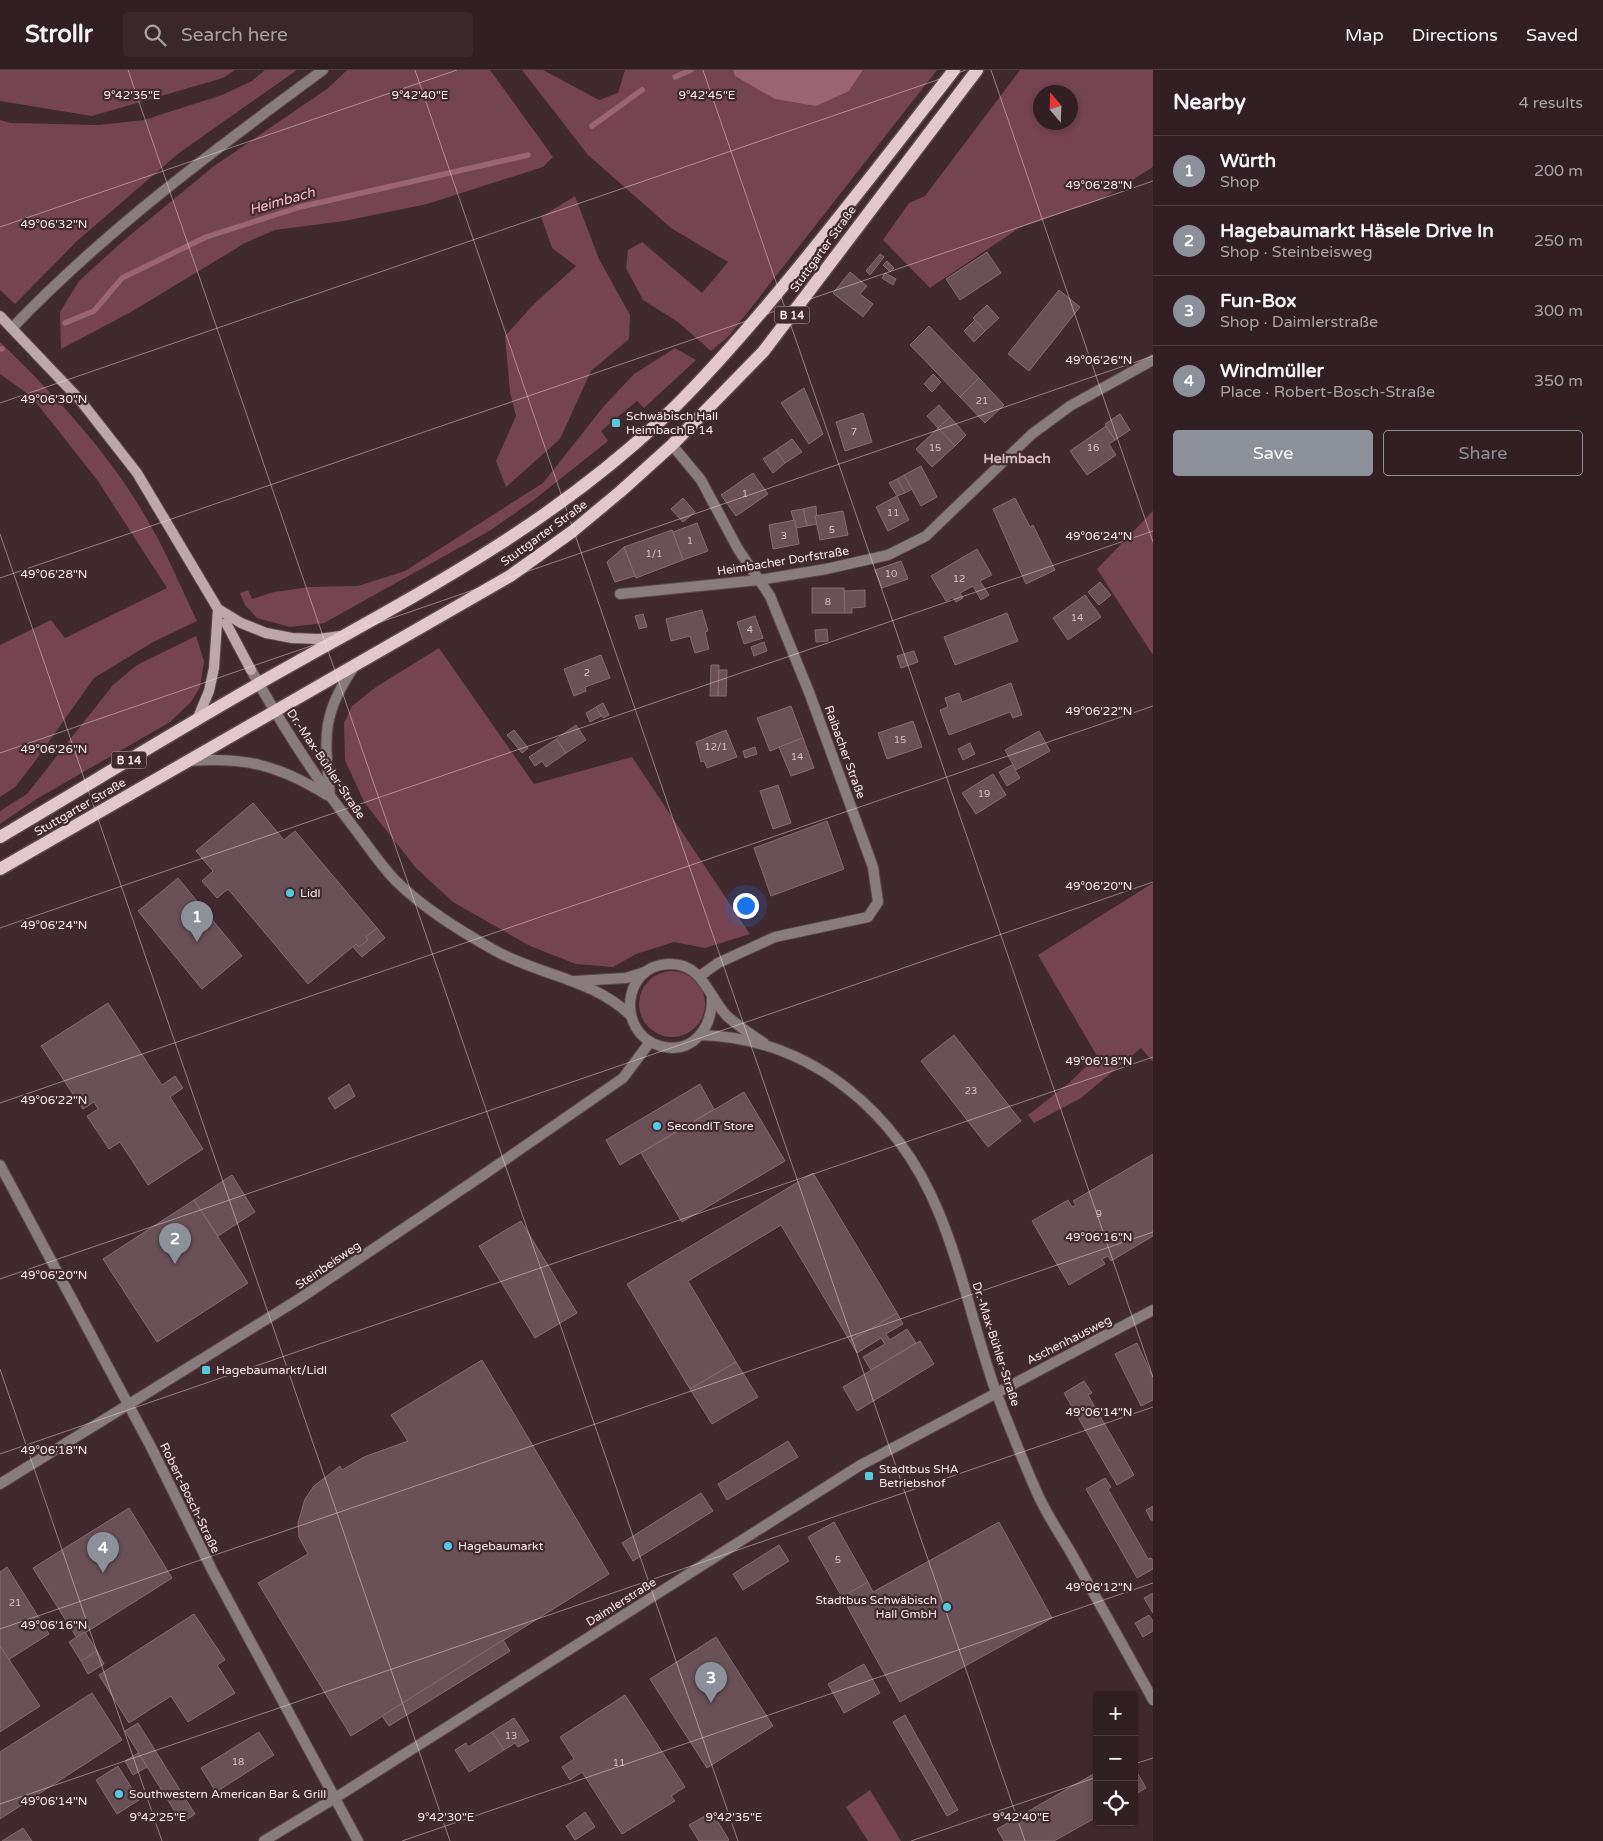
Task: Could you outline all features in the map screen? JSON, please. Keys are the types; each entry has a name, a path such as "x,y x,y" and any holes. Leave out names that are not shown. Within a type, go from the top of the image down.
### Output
{"main road":[{"name":"Stuttgarter Straße","path":"0,837 259,684 424,592 494,550 559,505 657,425 696,387 744,334 821,242 954,70"},
{"name":"Stuttgarter Straße","path":"0,869 510,576 594,514 672,445 780,331 862,219 977,70"},
{"path":"0,316 80,400 137,473 218,609 241,623 266,633 319,639 346,635"},
{"path":"197,720 210,691 218,609"},
{"path":"226,623 251,670"}],"street":[{"path":"12,328 46,292 139,210 200,160 323,70"},
{"name":"Heimbacher Dorfstraße","path":"620,594 758,580 826,569 888,555 926,536 1032,434 1070,406 1153,360"},
{"name":"Raibacher Straße","path":"672,445 700,480 738,549 770,596 850,801 873,867 878,902 868,917 775,937 718,963 700,976"},
{"path":"218,609 226,623"},
{"path":"330,797 326,728 333,703 354,667"},
{"name":"Dr.-Max-Bühler-Straße","path":"251,670 330,797 395,880 427,907 461,931 497,951 535,968 574,982 616,1002 630,1015"},
{"path":"185,762 223,759 261,764 297,777 330,797"},
{"path":"669,964 685,967 700,976 705,982 712,998 712,1011 708,1024 700,1035 680,1046 664,1047 650,1042 637,1030 630,1015 629,1007 632,990 641,976 648,971 669,964"},
{"name":"Dr.-Max-Bühler-Straße","path":"574,982 626,978 648,971"},
{"name":"Dr.-Max-Bühler-Straße","path":"712,998 728,1017 767,1046"},
{"name":"Dr.-Max-Bühler-Straße","path":"700,1035 719,1036 767,1046 814,1065 848,1088 877,1113 917,1168 940,1213 996,1391 1039,1496 1153,1700"},
{"name":"Steinbeisweg","path":"0,1484 299,1299 623,1078 650,1042"},
{"name":"Robert-Bosch-Straße","path":"0,1165 128,1406 212,1570 358,1841"},
{"name":"Aschenhausweg","path":"996,1391 1153,1310"},
{"name":"Daimlerstraße","path":"264,1841 859,1466 996,1391"}],"shaded area":[{"path":"0,70 235,70 223,78 92,116 0,101"},
{"path":"265,70 297,70 179,153 77,241 15,304 0,290 0,120 11,123 99,125 144,120 222,95 252,81"},
{"path":"347,70 490,70 553,157 543,167 427,204 344,221 275,230 245,243 131,312 61,349 60,312 79,281 123,241 214,166 327,89"},
{"path":"522,70 543,70 599,100 618,93 625,70 733,70 735,76 849,91 863,70 937,70 729,336 711,351 678,322 643,300 626,268 628,250 642,242 702,293 728,262 671,228 588,155"},
{"path":"733,70 863,70 849,91 816,106 775,99 735,76"},
{"path":"1020,70 1153,70 1153,167 1102,199 1019,228 930,288 883,240 909,203 925,196"},
{"path":"575,196 599,259 630,315 629,339 591,371 560,439 506,487 496,461 516,416 510,392 505,336 534,304 576,266 552,248 541,217"},
{"path":"0,342 83,429 120,477 158,539 197,621 153,642 94,678 15,787 0,797 0,645 51,620 65,638 167,588 98,481 31,396 0,374"},
{"path":"675,348 696,360 644,408 637,401 601,431 608,441 535,499 491,530 324,623 290,627 257,618 245,605 240,593 248,590 252,599 274,592 309,587 358,586 405,571 543,483 604,406 634,374"},
{"path":"1153,511 1153,655 1097,569"},
{"path":"196,636 204,661 200,687 191,702 170,722 35,800 0,824 0,811 27,794 113,685 137,665"},
{"path":"439,648 534,784 632,757 750,934 705,948 674,942 636,954 613,967 576,964 530,946 453,902 416,868 364,802 345,760 344,723 352,706 376,687"},
{"path":"1153,883 1153,1062 1141,1048 1081,1098 1034,1123 1028,1115 1069,1083 1097,1056 1038,955"},
{"path":"672,971 685,973 695,981 703,991 705,1004 703,1017 695,1027 685,1035 672,1037 659,1035 649,1027 641,1017 639,1004 641,991 649,981 659,973"},
{"path":"870,1790 901,1841 868,1841 846,1807"}],"building":[{"path":"987,252 1001,273 960,300 946,279"},
{"path":"880,254 884,257 870,275 866,271"},
{"path":"887,261 894,268 890,272 883,265"},
{"path":"850,272 867,286 860,294 873,304 863,317 833,293"},
{"path":"885,273 896,279 893,285 882,278"},
{"path":"1059,290 1080,307 1029,371 1008,354"},
{"path":"987,305 999,318 985,331 973,318"},
{"path":"975,320 985,331 974,342 964,331"},
{"path":"929,326 979,378 960,397 910,345"},
{"path":"933,374 941,382 932,392 924,384"},
{"path":"979,378 1004,405 985,423 960,397"},
{"path":"804,388 823,434 809,444 781,403"},
{"path":"939,405 950,417 938,428 927,416"},
{"path":"863,413 872,442 845,451 836,422"},
{"path":"1120,414 1130,430 1115,440 1105,424"},
{"path":"950,417 966,435 955,446 938,428"},
{"path":"1106,426 1115,440 1109,444 1116,455 1087,475 1070,451"},
{"path":"938,428 955,446 932,467 916,449"},
{"path":"792,439 802,452 785,463 776,450"},
{"path":"776,450 785,463 773,473 763,459"},
{"path":"921,466 937,497 921,506 904,475"},
{"path":"753,473 768,494 736,516 721,495"},
{"path":"904,475 912,489 905,493 897,479"},
{"path":"897,479 905,493 897,496 889,483"},
{"path":"897,496 909,520 888,531 876,507"},
{"path":"683,498 695,512 683,522 671,509"},
{"path":"1015,498 1030,527 1033,525 1055,570 1026,584 993,509"},
{"path":"816,506 817,524 807,526 803,509"},
{"path":"803,509 807,526 796,528 791,511"},
{"path":"843,511 848,535 820,540 815,516"},
{"path":"795,520 799,544 773,549 769,525"},
{"path":"697,523 708,551 683,560 673,532"},
{"path":"672,530 683,560 636,578 624,547"},
{"path":"624,547 635,576 615,582 607,562"},
{"path":"977,549 992,575 980,581 989,595 981,600 973,586 960,593 963,598 956,602 953,597 946,601 931,576"},
{"path":"901,561 908,579 882,588 875,570"},
{"path":"1100,582 1111,595 1099,605 1088,592"},
{"path":"812,588 844,588 845,613 812,613"},
{"path":"865,590 865,607 852,608 852,613 845,613 844,591"},
{"path":"1085,595 1101,617 1068,640 1053,618"},
{"path":"702,610 708,631 705,632 709,649 695,653 690,636 671,641 666,619"},
{"path":"1007,613 1018,641 955,665 944,637"},
{"path":"643,614 647,627 639,629 635,616"},
{"path":"755,616 763,638 744,644 737,622"},
{"path":"827,629 828,641 816,642 815,630"},
{"path":"764,642 767,651 754,656 751,647"},
{"path":"914,651 918,662 901,668 897,656"},
{"path":"601,655 610,678 585,687 586,691 574,696 564,669"},
{"path":"711,665 719,665 718,696 710,696"},
{"path":"719,670 727,670 726,696 718,696"},
{"path":"1011,683 1022,715 1013,718 1010,712 949,735 940,710 948,707 945,698 959,693 962,702"},
{"path":"603,703 609,715 603,718 596,707"},
{"path":"791,706 803,738 770,751 757,718"},
{"path":"596,707 601,716 590,722 586,713"},
{"path":"913,721 922,747 887,759 878,733"},
{"path":"576,725 586,740 566,753 556,739"},
{"path":"514,730 528,748 522,753 507,735"},
{"path":"726,730 737,757 707,768 704,761 701,762 696,742"},
{"path":"1039,731 1050,751 1016,770 1005,750"},
{"path":"803,738 814,768 791,776 779,747"},
{"path":"556,739 566,753 546,767 542,761 535,766 529,757"},
{"path":"970,743 975,754 963,760 958,749"},
{"path":"755,747 757,754 745,758 743,751"},
{"path":"1012,765 1020,778 1007,786 999,772"},
{"path":"993,774 1006,795 976,814 962,793"},
{"path":"778,785 791,823 773,829 760,791"},
{"name":"Lidl","path":"253,803 284,840 295,831 377,928 366,937 368,940 359,947 356,944 308,984 228,889 217,898 202,881 213,871 196,851"},
{"path":"827,821 844,869 771,896 754,848"},
{"path":"178,878 242,956 202,989 138,911"},
{"path":"377,928 385,938 362,957 353,947 356,944 359,947 368,940 366,937"},
{"path":"108,1003 162,1085 175,1076 183,1088 170,1097 203,1149 148,1185 120,1142 109,1149 87,1116 98,1109 94,1102 83,1109 41,1046"},
{"path":"954,1035 1021,1121 988,1147 921,1061"},
{"path":"349,1084 355,1096 335,1109 328,1098"},
{"path":"700,1084 714,1109 620,1165 606,1140"},
{"path":"744,1092 785,1161 682,1222 641,1153"},
{"path":"1153,1154 1153,1236 1111,1261 1108,1256 1102,1259 1105,1264 1069,1285 1032,1221 1068,1200 1072,1207 1076,1205 1073,1201"},
{"path":"813,1173 897,1313 850,1341 781,1225 688,1281 736,1362 690,1389 627,1284"},
{"path":"232,1175 255,1212 218,1236 194,1200"},
{"path":"194,1200 248,1283 157,1342 103,1259"},
{"path":"521,1221 577,1313 535,1338 479,1246"},
{"path":"897,1313 903,1324 886,1334 890,1340 907,1329 916,1343 871,1370 863,1357 885,1344 881,1338 857,1353 850,1341"},
{"path":"920,1341 934,1364 857,1411 843,1387"},
{"path":"1137,1343 1153,1378 1153,1400 1141,1406 1115,1354"},
{"name":"Hagebaumarkt","path":"482,1360 609,1574 351,1736 258,1583 308,1554 299,1537 298,1523 305,1499 314,1486 340,1466 342,1470 364,1457 408,1441 391,1415"},
{"path":"736,1362 758,1397 712,1424 690,1389"},
{"path":"1084,1381 1092,1393 1088,1395 1134,1475 1117,1485 1064,1393"},
{"path":"788,1441 798,1457 727,1500 718,1484"},
{"path":"1105,1478 1111,1487 1108,1489 1148,1559 1151,1558 1153,1561 1153,1569 1137,1578 1086,1489"},
{"path":"701,1493 713,1511 633,1561 622,1543"},
{"path":"1153,1506 1153,1520 1151,1520 1146,1510"},
{"path":"129,1508 172,1578 77,1638 33,1568"},
{"path":"834,1522 868,1582 842,1597 808,1537"},
{"name":"Stadtbus Schwäbisch Hall GmbH","path":"999,1522 1052,1618 900,1702 842,1597 868,1582 873,1592"},
{"path":"779,1545 789,1561 743,1590 733,1574"},
{"path":"7,1567 49,1634 8,1660 0,1646 0,1572"},
{"path":"1153,1593 1153,1613 1144,1598"},
{"path":"194,1614 225,1660 217,1665 235,1693 188,1722 171,1696 129,1723 99,1675"},
{"path":"1149,1615 1153,1621 1153,1631 1143,1637 1135,1623"},
{"path":"85,1632 97,1651 81,1661 69,1642"},
{"path":"716,1637 773,1726 707,1768 650,1679"},
{"path":"503,1640 510,1651 389,1726 382,1716"},
{"path":"0,1646 40,1706 0,1732"},
{"path":"97,1651 104,1664 88,1674 81,1661"},
{"path":"864,1664 880,1693 844,1713 828,1684"},
{"path":"92,1693 122,1740 0,1819 0,1752"},
{"path":"625,1695 685,1787 671,1796 675,1801 622,1834 582,1772 570,1780 562,1767 574,1759 560,1737"},
{"path":"905,1715 958,1810 947,1816 893,1722"},
{"path":"514,1718 529,1741 518,1747 515,1743 504,1750 492,1732"},
{"path":"138,1723 195,1814 182,1823 125,1731"},
{"path":"259,1732 274,1755 216,1792 201,1768"},
{"path":"492,1732 504,1750 469,1772 455,1750 466,1743 468,1747"},
{"path":"138,1753 147,1767 133,1775 125,1761"},
{"path":"118,1766 139,1800 117,1814 96,1780"},
{"path":"1093,1774 1093,1819 1054,1841 1004,1841 997,1829"},
{"path":"1138,1774 1146,1788 1138,1793"},
{"path":"585,1812 595,1827 575,1840 566,1826"},
{"path":"712,1812 729,1840 699,1841 689,1825"},
{"path":"23,1828 32,1841 2,1841"}],"waterway":[{"name":"Heimbach","path":"675,77 691,70"},
{"name":"Heimbach","path":"592,126 642,90"},
{"name":"Heimbach","path":"65,323 94,311 122,278 206,237 300,207 528,155"}],"place":[{"name":"Schwäbisch Hall Heimbach B 14","path":"616,423"},
{"name":"Lidl","path":"290,893"},
{"name":"Würth","path":"197,942"},
{"name":"SecondIT Store","path":"657,1126"},
{"name":"Hagebaumarkt Häsele Drive In","path":"175,1264"},
{"name":"Hagebaumarkt/Lidl","path":"206,1370"},
{"name":"Stadtbus SHA Betriebshof","path":"869,1476"},
{"name":"Hagebaumarkt","path":"448,1546"},
{"name":"Windmüller","path":"103,1573"},
{"name":"Stadtbus Schwäbisch Hall GmbH","path":"947,1607"},
{"name":"Fun-Box","path":"711,1703"},
{"name":"Southwestern American Bar & Grill","path":"119,1794"}],"district":[{"name":"Heimbach","path":"1017,458"}]}
